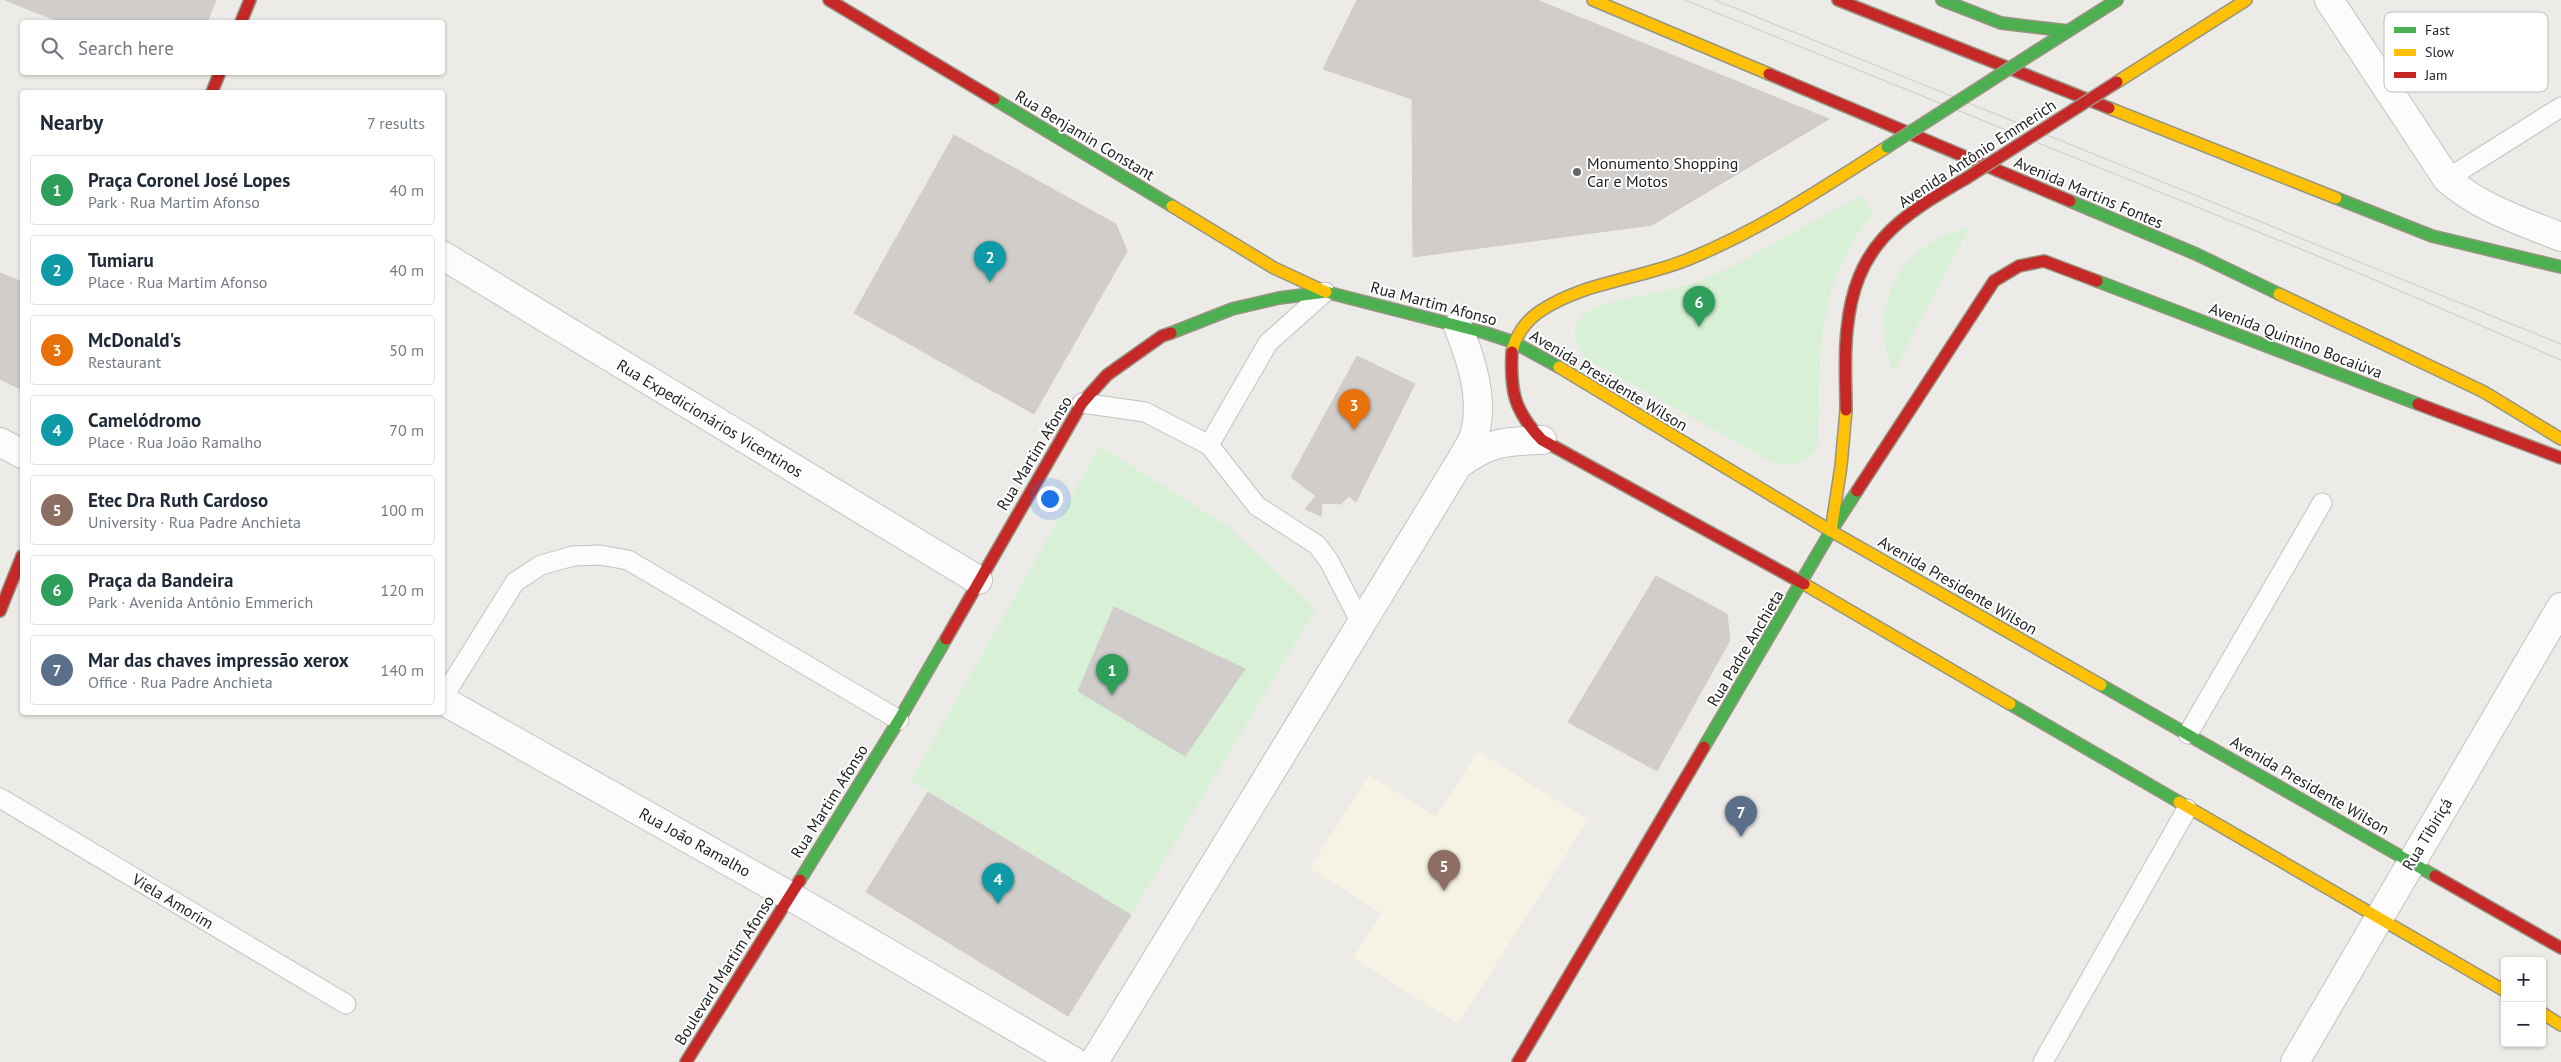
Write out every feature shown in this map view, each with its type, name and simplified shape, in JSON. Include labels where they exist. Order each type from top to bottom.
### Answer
[{"type":"main road","points":[[242,20],[250,0]]},
{"type":"main road","name":"Rua Benjamin Constant","points":[[829,0],[1274,268],[1326,292]]},
{"type":"main road","name":"Avenida Martins Fontes","points":[[1593,0],[2196,254],[2484,392],[2561,439]]},
{"type":"main road","points":[[1838,0],[2415,230],[2466,246],[2561,267]]},
{"type":"main road","points":[[1942,0],[2001,23],[2068,31]]},
{"type":"main road","points":[[1513,342],[1536,312],[1571,293],[1657,271],[1716,248],[1773,218],[2117,0]]},
{"type":"main road","name":"Avenida Antônio Emmerich","points":[[1831,532],[1842,467],[1849,304],[1861,270],[1877,244],[1898,223],[2246,0]]},
{"type":"main road","points":[[213,90],[219,75]]},
{"type":"main road","name":"Avenida Quintino Bocaiúva","points":[[2019,266],[2044,261],[2561,458]]},
{"type":"main road","name":"Rua Padre Anchieta","points":[[1518,1062],[1831,532],[1994,282],[2019,266]]},
{"type":"main road","name":"Rua Martim Afonso","points":[[790,896],[899,720],[978,580],[1082,403],[1107,375],[1162,336],[1232,309],[1278,298],[1326,292],[1513,342]]},
{"type":"main road","name":"Avenida Presidente Wilson","points":[[2501,989],[1802,583],[1542,440],[1523,421],[1514,396],[1509,365],[1513,342],[1831,532],[2561,948]]},
{"type":"main road","points":[[0,611],[20,561]]},
{"type":"main road","name":"Boulevard Martim Afonso","points":[[686,1062],[790,896]]},
{"type":"main road","points":[[2546,1015],[2561,1024]]},
{"type":"street","points":[[2329,0],[2384,83]]},
{"type":"street","points":[[2390,92],[2447,179],[2465,195],[2482,205],[2561,237]]},
{"type":"street","name":"Rua Expedicionários Vicentinos","points":[[445,258],[978,580]]},
{"type":"street","points":[[1094,1062],[1458,465],[1475,433],[1478,397],[1472,363],[1458,326]]},
{"type":"street","points":[[1458,465],[1479,450],[1496,444],[1542,440]]},
{"type":"street","points":[[0,442],[20,453]]},
{"type":"street","name":"Rua Tibiriçá","points":[[2294,1062],[2410,861],[2561,607]]},
{"type":"street","name":"Rua João Ramalho","points":[[445,701],[790,896],[1075,1062]]},
{"type":"lane","points":[[2447,179],[2561,107]]},
{"type":"lane","points":[[1209,445],[1268,342],[1326,292]]},
{"type":"lane","points":[[1082,403],[1146,412],[1209,445],[1257,506],[1317,545],[1329,561],[1361,623]]},
{"type":"lane","points":[[2188,734],[2322,503]]},
{"type":"lane","points":[[445,694],[515,582],[541,565],[573,556],[600,555],[628,560],[899,720]]},
{"type":"lane","name":"Viela Amorim","points":[[0,798],[346,1004]]},
{"type":"lane","points":[[2043,1062],[2187,808]]},
{"type":"shaded area","points":[[1478,751],[1588,820],[1458,1024],[1353,958],[1381,913],[1310,868],[1369,775],[1436,817]]},
{"type":"green space","points":[[1861,195],[1873,215],[1854,241],[1840,268],[1830,295],[1821,351],[1818,443],[1811,455],[1801,462],[1788,464],[1774,463],[1587,359],[1580,351],[1575,335],[1578,321],[1600,305],[1688,285],[1730,268]]},
{"type":"green space","points":[[1970,227],[1893,372],[1886,347],[1884,323],[1887,301],[1895,280],[1908,262],[1925,247],[1945,235]]},
{"type":"green space","points":[[1100,446],[1226,525],[1316,609],[1131,915],[911,780]]},
{"type":"building","points":[[5,0],[216,0],[208,20],[55,20]]},
{"type":"building","name":"Monumento Shopping Car e Motos","points":[[1357,0],[1537,0],[1829,119],[1652,225],[1413,257],[1412,99],[1323,69]]},
{"type":"building","points":[[954,135],[1116,224],[1127,251],[1034,414],[854,313]]},
{"type":"building","points":[[0,273],[20,281],[20,389],[0,379]]},
{"type":"building","points":[[1357,356],[1415,384],[1356,502],[1349,496],[1341,504],[1322,503],[1321,516],[1305,509],[1316,496],[1291,477]]},
{"type":"building","points":[[1656,576],[1727,614],[1730,640],[1657,771],[1568,722]]},
{"type":"building","points":[[1114,607],[1245,669],[1185,756],[1078,691]]},
{"type":"building","points":[[928,792],[1131,915],[1068,1016],[866,892]]},
{"type":"tram line","points":[[1685,0],[2335,263],[2561,360]]},
{"type":"tram line","points":[[1715,0],[2561,344]]},
{"type":"traffic: fast","points":[[1942,0],[2001,23],[2068,31]]},
{"type":"traffic: fast","points":[[2035,52],[2117,0]]},
{"type":"traffic: fast","points":[[1887,147],[2035,52]]},
{"type":"traffic: fast","points":[[994,99],[1172,206]]},
{"type":"traffic: fast","points":[[2336,198],[2432,236],[2561,267]]},
{"type":"traffic: fast","points":[[2070,201],[2196,254],[2279,294]]},
{"type":"traffic: fast","points":[[2097,281],[2418,404]]},
{"type":"traffic: fast","points":[[1171,333],[1232,309],[1279,298],[1326,292],[1486,333],[1513,342],[1559,367]]},
{"type":"traffic: fast","points":[[1704,747],[1831,531],[1857,491]]},
{"type":"traffic: fast","points":[[800,880],[899,720],[946,639]]},
{"type":"traffic: fast","points":[[2101,685],[2435,876]]},
{"type":"traffic: fast","points":[[2010,704],[2179,802]]},
{"type":"traffic: slow","points":[[1593,0],[1769,74]]},
{"type":"traffic: slow","points":[[2117,82],[2246,0]]},
{"type":"traffic: slow","points":[[2109,108],[2336,198]]},
{"type":"traffic: slow","points":[[1512,352],[1518,335],[1526,324],[1539,312],[1556,302],[1593,287],[1671,266],[1715,248],[1791,208],[1887,147]]},
{"type":"traffic: slow","points":[[1172,206],[1274,268],[1326,292]]},
{"type":"traffic: slow","points":[[2279,294],[2484,392],[2561,439]]},
{"type":"traffic: slow","points":[[1559,367],[1831,531]]},
{"type":"traffic: slow","points":[[1846,410],[1841,466],[1831,531],[2101,685]]},
{"type":"traffic: slow","points":[[1804,584],[2010,704]]},
{"type":"traffic: slow","points":[[2179,802],[2501,989]]},
{"type":"traffic: slow","points":[[2546,1016],[2561,1025]]},
{"type":"traffic: jam","points":[[242,20],[250,0]]},
{"type":"traffic: jam","points":[[829,0],[994,99]]},
{"type":"traffic: jam","points":[[1838,0],[2109,108]]},
{"type":"traffic: jam","points":[[1769,74],[2070,201]]},
{"type":"traffic: jam","points":[[213,90],[219,75]]},
{"type":"traffic: jam","points":[[1965,179],[2117,82]]},
{"type":"traffic: jam","points":[[1846,410],[1845,360],[1847,330],[1859,276],[1870,256],[1900,222],[1919,207],[1965,179]]},
{"type":"traffic: jam","points":[[1857,491],[1994,281],[2019,266],[2044,261],[2097,281]]},
{"type":"traffic: jam","points":[[946,639],[1082,403],[1107,375],[1162,336],[1171,333]]},
{"type":"traffic: jam","points":[[1512,352],[1512,378],[1516,400],[1525,420],[1542,440],[1804,584]]},
{"type":"traffic: jam","points":[[2418,404],[2561,458]]},
{"type":"traffic: jam","points":[[0,611],[20,561]]},
{"type":"traffic: jam","points":[[1518,1062],[1704,747]]},
{"type":"traffic: jam","points":[[2435,876],[2561,948]]},
{"type":"traffic: jam","points":[[686,1062],[800,880]]},
{"type":"place","name":"Monumento Shopping Car e Motos","points":[[1577,172]]},
{"type":"place","name":"Tumiaru","points":[[990,282]]},
{"type":"place","name":"Praça da Bandeira","points":[[1699,327]]},
{"type":"place","name":"McDonald's","points":[[1354,430]]},
{"type":"place","name":"Praça Coronel José Lopes","points":[[1112,695]]},
{"type":"place","name":"Mar das chaves impressão xerox","points":[[1741,837]]},
{"type":"place","name":"Etec Dra Ruth Cardoso","points":[[1444,891]]},
{"type":"place","name":"Camelódromo","points":[[998,904]]}]
